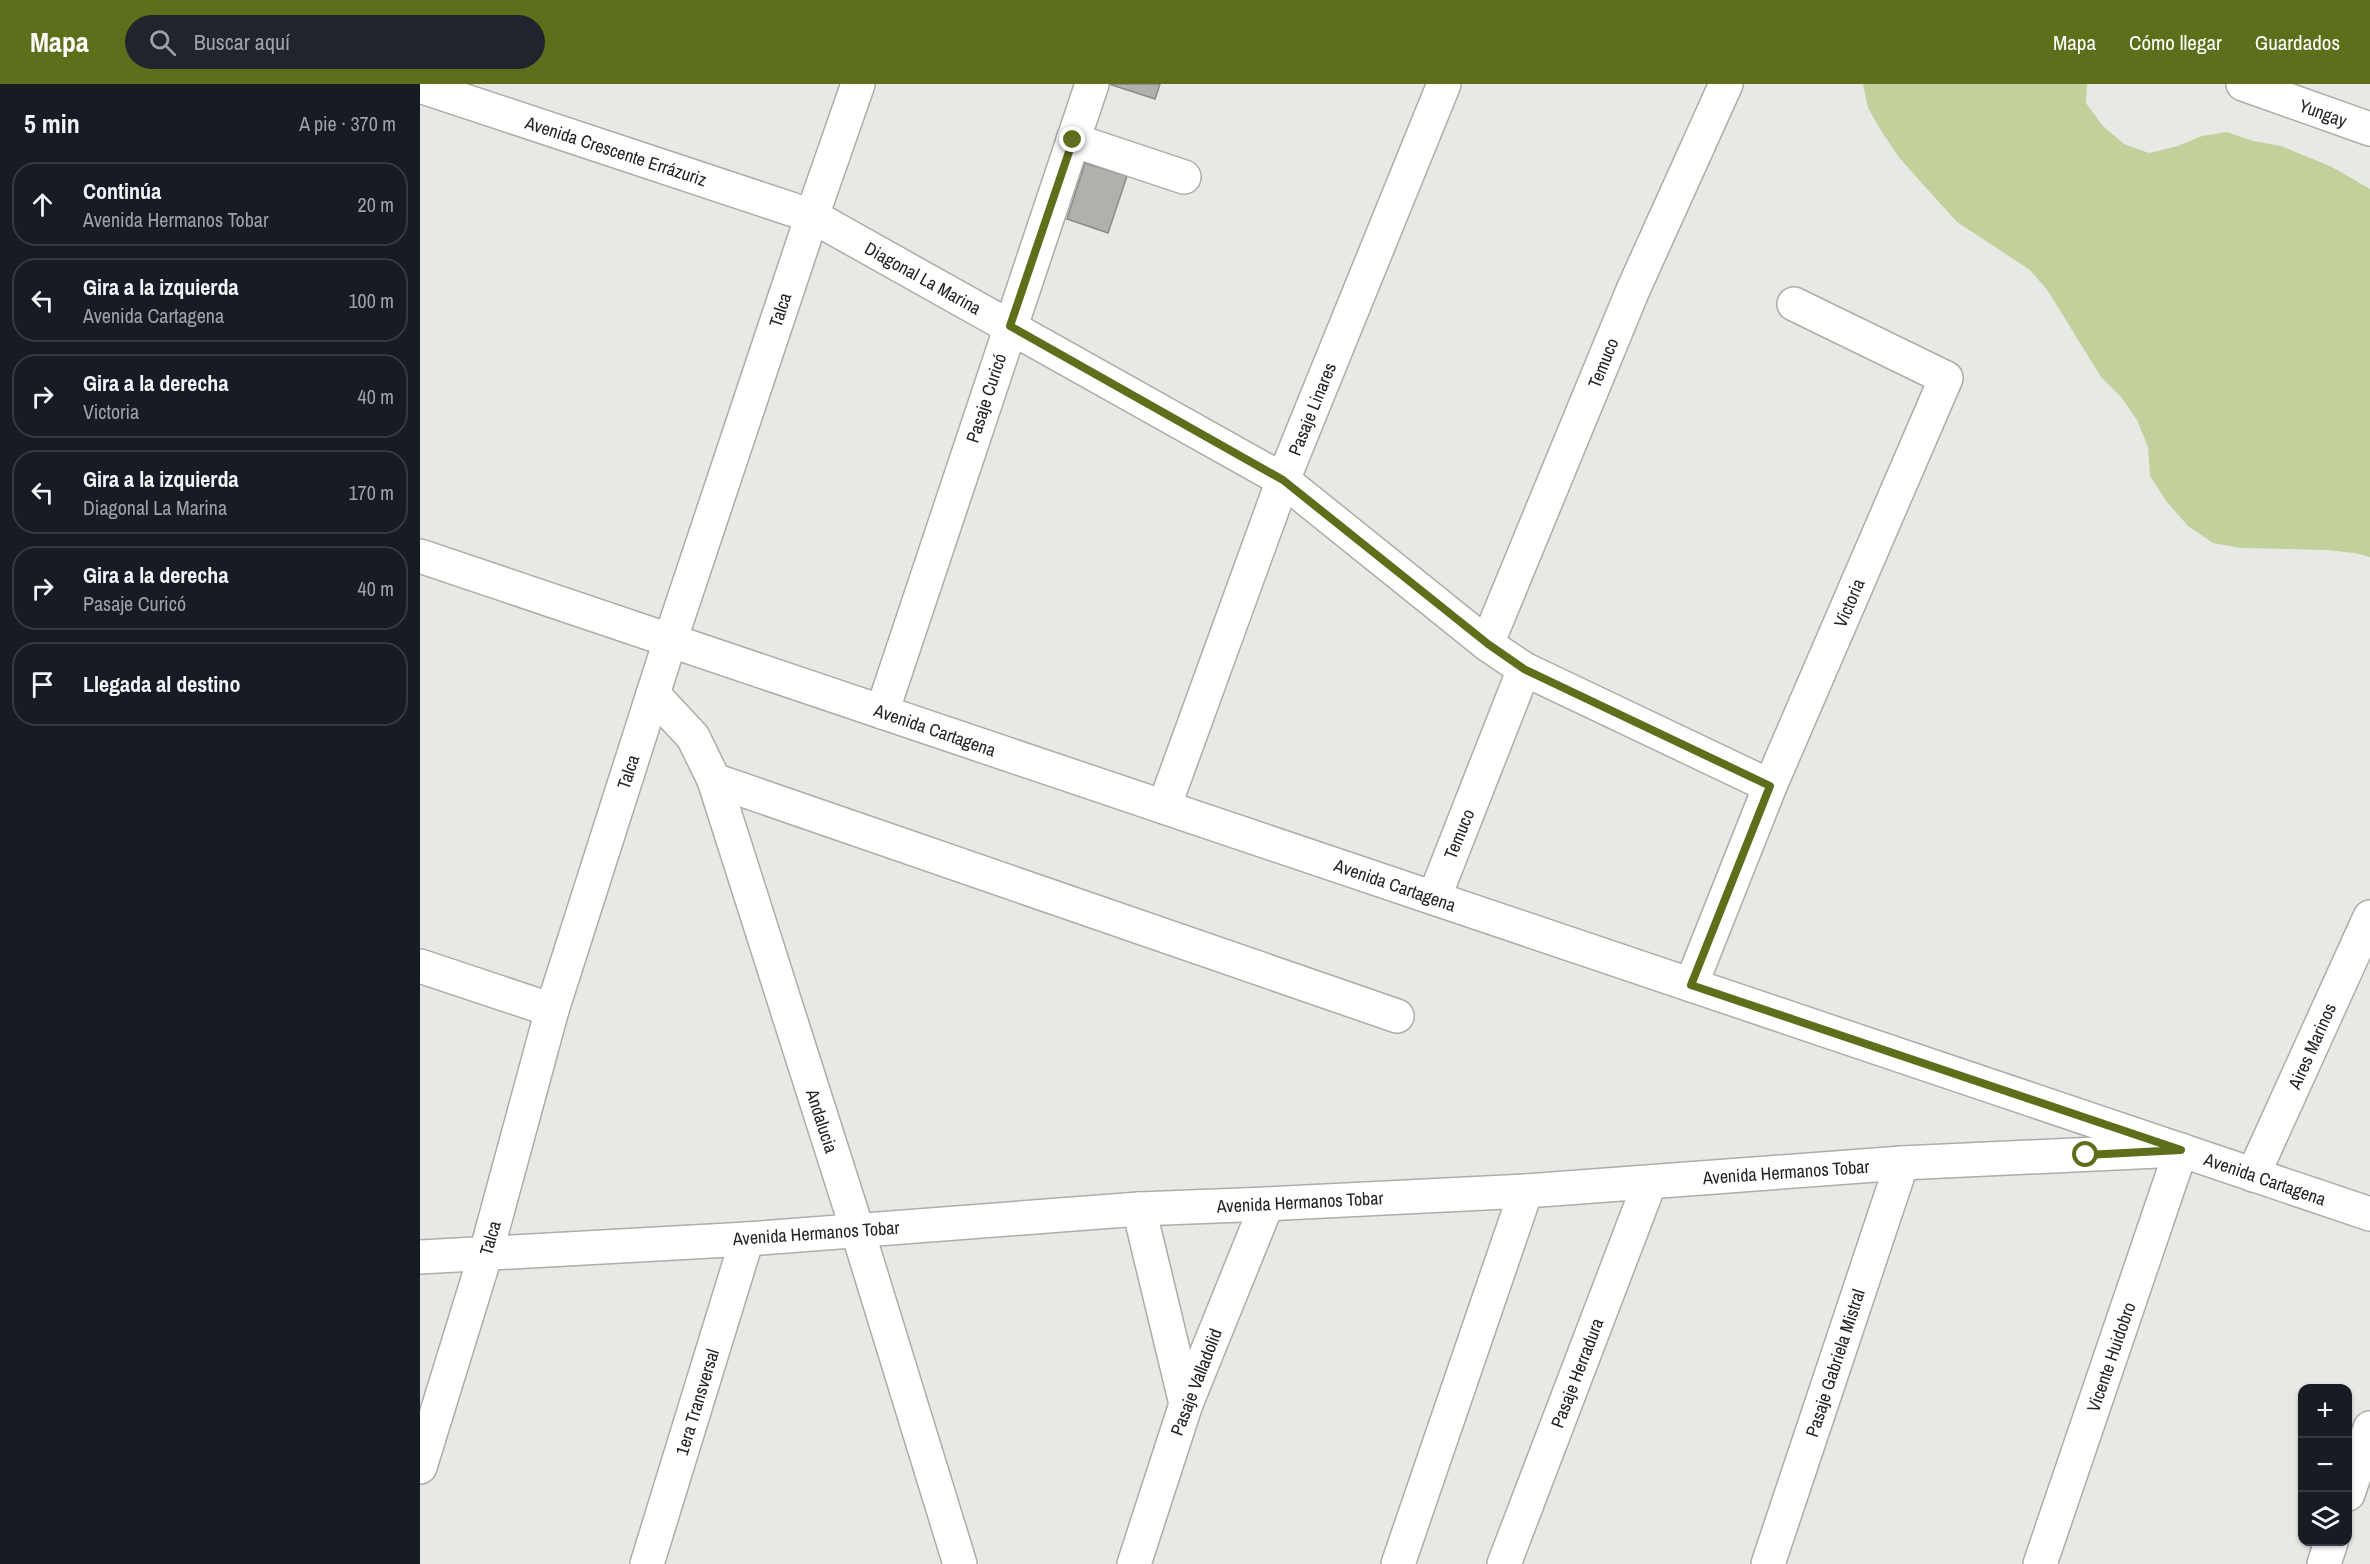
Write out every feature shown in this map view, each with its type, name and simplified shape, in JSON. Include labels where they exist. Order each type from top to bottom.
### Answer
[{"type":"street","name":"Talca","points":[[420,1467],[486,1253],[552,1010],[670,641],[858,84]]},
{"type":"street","name":"Pasaje Curicó","points":[[882,712],[1092,84]]},
{"type":"street","name":"Pasaje Linares","points":[[1164,807],[1283,480],[1444,84]]},
{"type":"street","name":"Temuco","points":[[1488,644],[1633,290],[1726,84]]},
{"type":"street","name":"Yungay","points":[[2243,84],[2370,129]]},
{"type":"street","name":"Avenida Crescente Errázuriz","points":[[420,86],[812,216]]},
{"type":"street","points":[[1073,140],[1185,177]]},
{"type":"street","name":"Diagonal La Marina","points":[[812,216],[1283,480],[1488,644],[1524,669],[1770,786]]},
{"type":"street","name":"Victoria","points":[[1691,985],[1770,786],[1946,378],[1794,304]]},
{"type":"street","name":"Avenida Cartagena","points":[[420,556],[2370,1214]]},
{"type":"street","name":"Temuco","points":[[1434,898],[1524,669]]},
{"type":"street","name":"Andalucia","points":[[653,694],[693,737],[714,780],[960,1564]]},
{"type":"street","points":[[714,780],[1397,1016]]},
{"type":"street","name":"Aires Marinos","points":[[2253,1175],[2370,917]]},
{"type":"street","points":[[420,966],[552,1010]]},
{"type":"street","name":"Avenida Hermanos Tobar","points":[[420,1257],[747,1239],[1139,1209],[1526,1191],[1902,1163],[2181,1150]]},
{"type":"street","name":"Vicente Huidobro","points":[[2040,1564],[2181,1150]]},
{"type":"street","name":"Pasaje Gabriela Mistral","points":[[1768,1564],[1902,1163]]},
{"type":"street","name":"Pasaje Herradura","points":[[1504,1564],[1650,1182]]},
{"type":"street","points":[[1398,1564],[1526,1191]]},
{"type":"street","name":"Pasaje Valladolid","points":[[1134,1564],[1185,1404],[1267,1204]]},
{"type":"street","points":[[1139,1209],[1185,1404]]},
{"type":"street","name":"1era Transversal","points":[[647,1564],[747,1239]]},
{"type":"street","points":[[2349,1492],[2370,1428]]},
{"type":"street","points":[[2324,1564],[2330,1546]]},
{"type":"green space","points":[[1863,84],[2087,84],[2086,103],[2102,125],[2124,144],[2149,153],[2178,146],[2202,136],[2227,132],[2253,141],[2281,146],[2332,167],[2370,189],[2370,557],[2326,550],[2241,548],[2213,543],[2188,526],[2167,502],[2150,476],[2148,447],[2137,420],[2121,397],[2101,377],[2048,291],[2030,270],[1957,222],[1918,179],[1898,156],[1868,108]]},
{"type":"building","points":[[1109,84],[1160,84],[1155,99]]},
{"type":"building","points":[[1085,163],[1127,176],[1108,233],[1067,219]]},
{"type":"route","points":[[1073,140],[1010,326],[1283,480],[1488,644],[1524,669],[1770,786],[1691,985],[2181,1150],[2086,1155]]}]
